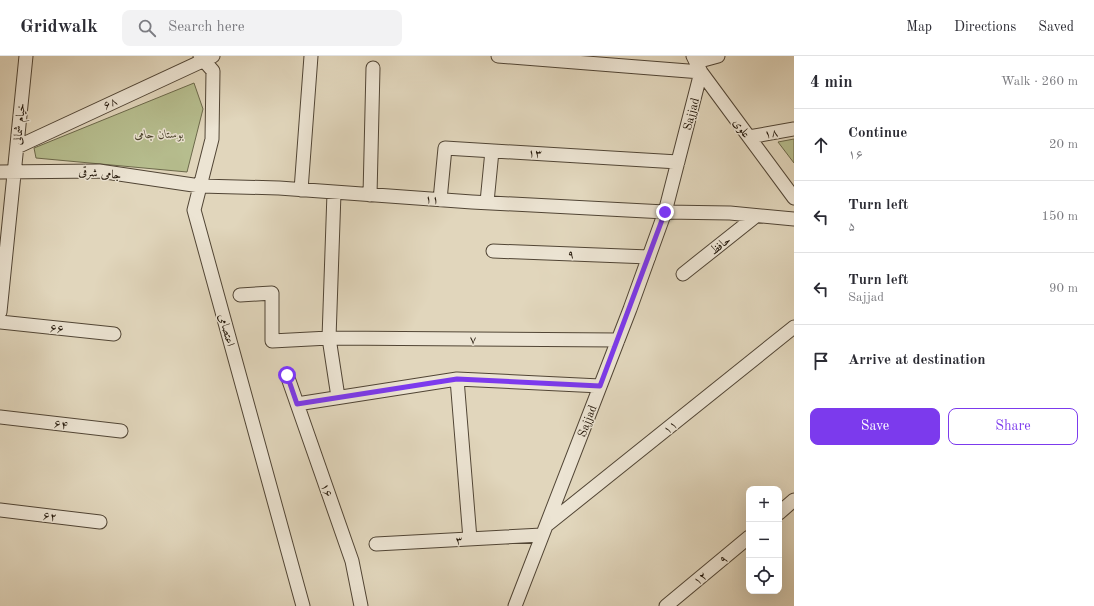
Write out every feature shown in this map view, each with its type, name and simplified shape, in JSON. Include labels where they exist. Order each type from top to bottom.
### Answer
[{"type":"street","name":"خیام شمالی","points":[[0,312],[2,272],[26,56]]},
{"type":"street","points":[[301,190],[311,56]]},
{"type":"street","points":[[498,56],[697,64],[718,56]]},
{"type":"street","name":"۶۸","points":[[17,147],[206,57]]},
{"type":"street","name":"اعتصامی","points":[[206,57],[213,71],[212,139],[194,210],[303,606]]},
{"type":"street","name":"علوی","points":[[697,64],[794,198]]},
{"type":"street","name":"Sajjad","points":[[515,606],[618,340],[665,212],[678,162],[697,64]]},
{"type":"street","points":[[370,195],[373,68]]},
{"type":"street","name":"۱۸","points":[[749,137],[794,129]]},
{"type":"street","name":"۱۳","points":[[440,200],[445,148],[678,162]]},
{"type":"street","points":[[487,202],[492,151]]},
{"type":"street","name":"جامی شرقی","points":[[0,172],[99,171],[200,186]]},
{"type":"street","name":"۱۱","points":[[200,186],[301,190],[440,200],[665,212]]},
{"type":"street","points":[[334,193],[328,338],[338,397]]},
{"type":"street","points":[[665,212],[794,219]]},
{"type":"street","name":"حافظ","points":[[684,274],[756,216]]},
{"type":"street","name":"۹","points":[[493,251],[649,257]]},
{"type":"street","name":"۷","points":[[240,295],[272,293],[272,340],[328,338],[618,340]]},
{"type":"street","name":"۶۶","points":[[0,322],[114,334]]},
{"type":"street","name":"۱۱","points":[[544,531],[794,328]]},
{"type":"street","name":"۱۶","points":[[287,375],[352,561],[361,606]]},
{"type":"street","points":[[457,379],[470,539]]},
{"type":"street","points":[[297,404],[457,379],[600,386]]},
{"type":"street","name":"۶۴","points":[[0,417],[121,431]]},
{"type":"street","points":[[782,510],[794,500]]},
{"type":"street","name":"۶۲","points":[[0,510],[100,522]]},
{"type":"street","name":"۳","points":[[376,544],[470,539],[544,531]]},
{"type":"street","name":"۹","points":[[716,565],[746,540]]},
{"type":"street","name":"۱۲","points":[[666,606],[716,565]]},
{"type":"green space","name":"بوستان جامی","points":[[194,83],[203,109],[187,172],[36,158],[34,148]]},
{"type":"green space","points":[[794,139],[794,163],[778,142]]},
{"type":"route","points":[[287,375],[297,404],[457,379],[600,386],[665,212]]}]
